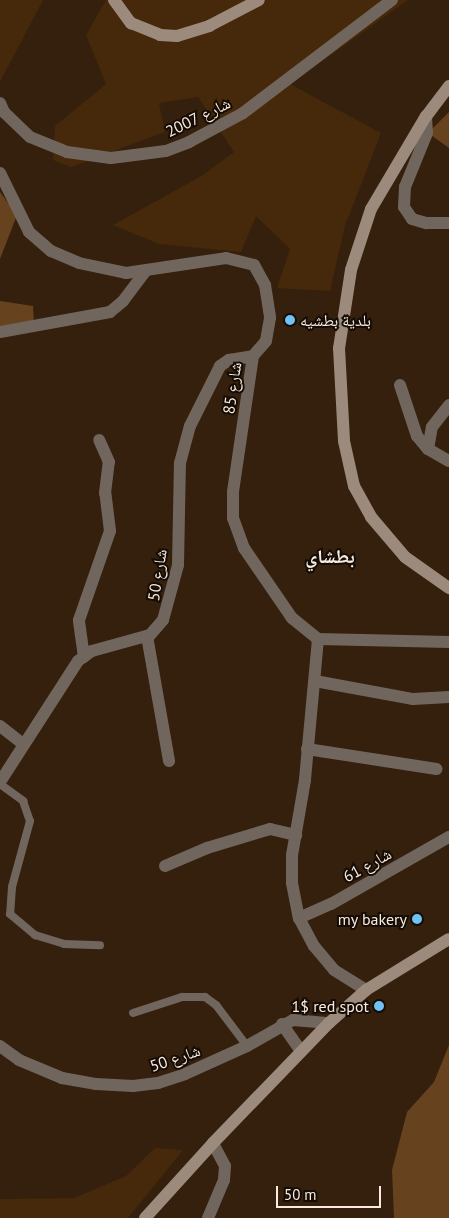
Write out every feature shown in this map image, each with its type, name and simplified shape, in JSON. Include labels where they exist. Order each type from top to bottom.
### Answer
[{"type":"main road","points":[[114,0],[131,23],[160,36],[177,36],[209,26],[259,0]]},
{"type":"main road","points":[[449,86],[426,116],[371,209],[357,249],[340,333],[340,381],[346,454],[362,502],[381,531],[405,558],[449,588]]},
{"type":"main road","points":[[145,1218],[300,1050],[329,1023],[366,990],[449,939]]},
{"type":"street","name":"شارع 2007","points":[[0,103],[4,112],[30,137],[67,152],[111,158],[166,151],[189,142],[243,113],[392,0]]},
{"type":"street","points":[[426,116],[427,133],[405,187],[404,207],[412,219],[426,223],[449,223]]},
{"type":"street","name":"شارع 85","points":[[0,172],[19,216],[41,244],[97,269],[144,272],[226,258],[254,265],[265,285],[270,318],[266,341],[253,356],[236,469],[232,518],[244,548],[292,618],[318,639]]},
{"type":"street","points":[[0,332],[110,312],[123,301],[144,272]]},
{"type":"street","name":"شارع 50","points":[[147,636],[163,620],[172,594],[178,565],[180,463],[190,426],[220,366],[229,360],[253,356]]},
{"type":"street","points":[[400,385],[417,436],[428,448],[449,461]]},
{"type":"street","points":[[428,448],[432,426],[449,405]]},
{"type":"street","points":[[84,657],[80,620],[110,531],[105,493],[109,462],[99,440]]},
{"type":"street","points":[[0,783],[22,744],[69,673],[84,657],[92,651],[147,636],[169,761]]},
{"type":"street","points":[[366,990],[325,960],[299,918],[291,869],[315,681],[318,639],[449,642]]},
{"type":"street","points":[[315,681],[413,698],[449,698]]},
{"type":"street","points":[[0,726],[22,744]]},
{"type":"street","points":[[307,749],[436,769]]},
{"type":"street","points":[[164,866],[207,848],[270,829],[296,835]]},
{"type":"street","name":"شارع 61","points":[[299,918],[339,900],[449,837]]},
{"type":"street","name":"شارع 50","points":[[0,1046],[19,1060],[62,1078],[96,1084],[133,1086],[158,1083],[185,1074],[247,1046],[282,1024],[302,1019],[329,1023]]},
{"type":"street","points":[[282,1024],[300,1050]]},
{"type":"street","points":[[208,1218],[224,1180],[221,1155],[213,1143]]},
{"type":"lane","points":[[0,783],[23,801],[30,821],[12,887],[10,914],[36,935],[64,944],[100,945]]},
{"type":"lane","points":[[133,1013],[182,996],[205,996],[216,1005],[247,1046]]},
{"type":"shaded area","points":[[0,0],[43,0],[0,82]]},
{"type":"shaded area","points":[[106,0],[408,0],[290,84],[381,133],[345,226],[330,291],[277,288],[290,249],[256,216],[241,252],[159,244],[113,225],[203,175],[234,152],[198,97],[159,103],[165,132],[71,167],[53,160],[55,126],[106,84],[86,35]]},
{"type":"shaded area","points":[[449,112],[449,148],[428,133]]},
{"type":"shaded area","points":[[0,192],[17,215],[0,259]]},
{"type":"shaded area","points":[[0,301],[33,306],[34,325],[0,329]]},
{"type":"shaded area","points":[[449,1045],[449,1218],[394,1218],[392,1170],[407,1112],[434,1082]]},
{"type":"shaded area","points":[[155,1148],[183,1150],[128,1218],[0,1218],[0,1199],[74,1198],[126,1176]]},
{"type":"place","name":"بلدية بطشيه","points":[[290,320]]},
{"type":"place","name":"my bakery","points":[[417,919]]},
{"type":"place","name":"1$ red spot","points":[[379,1006]]},
{"type":"district","name":"بطشاي","points":[[330,557]]}]
